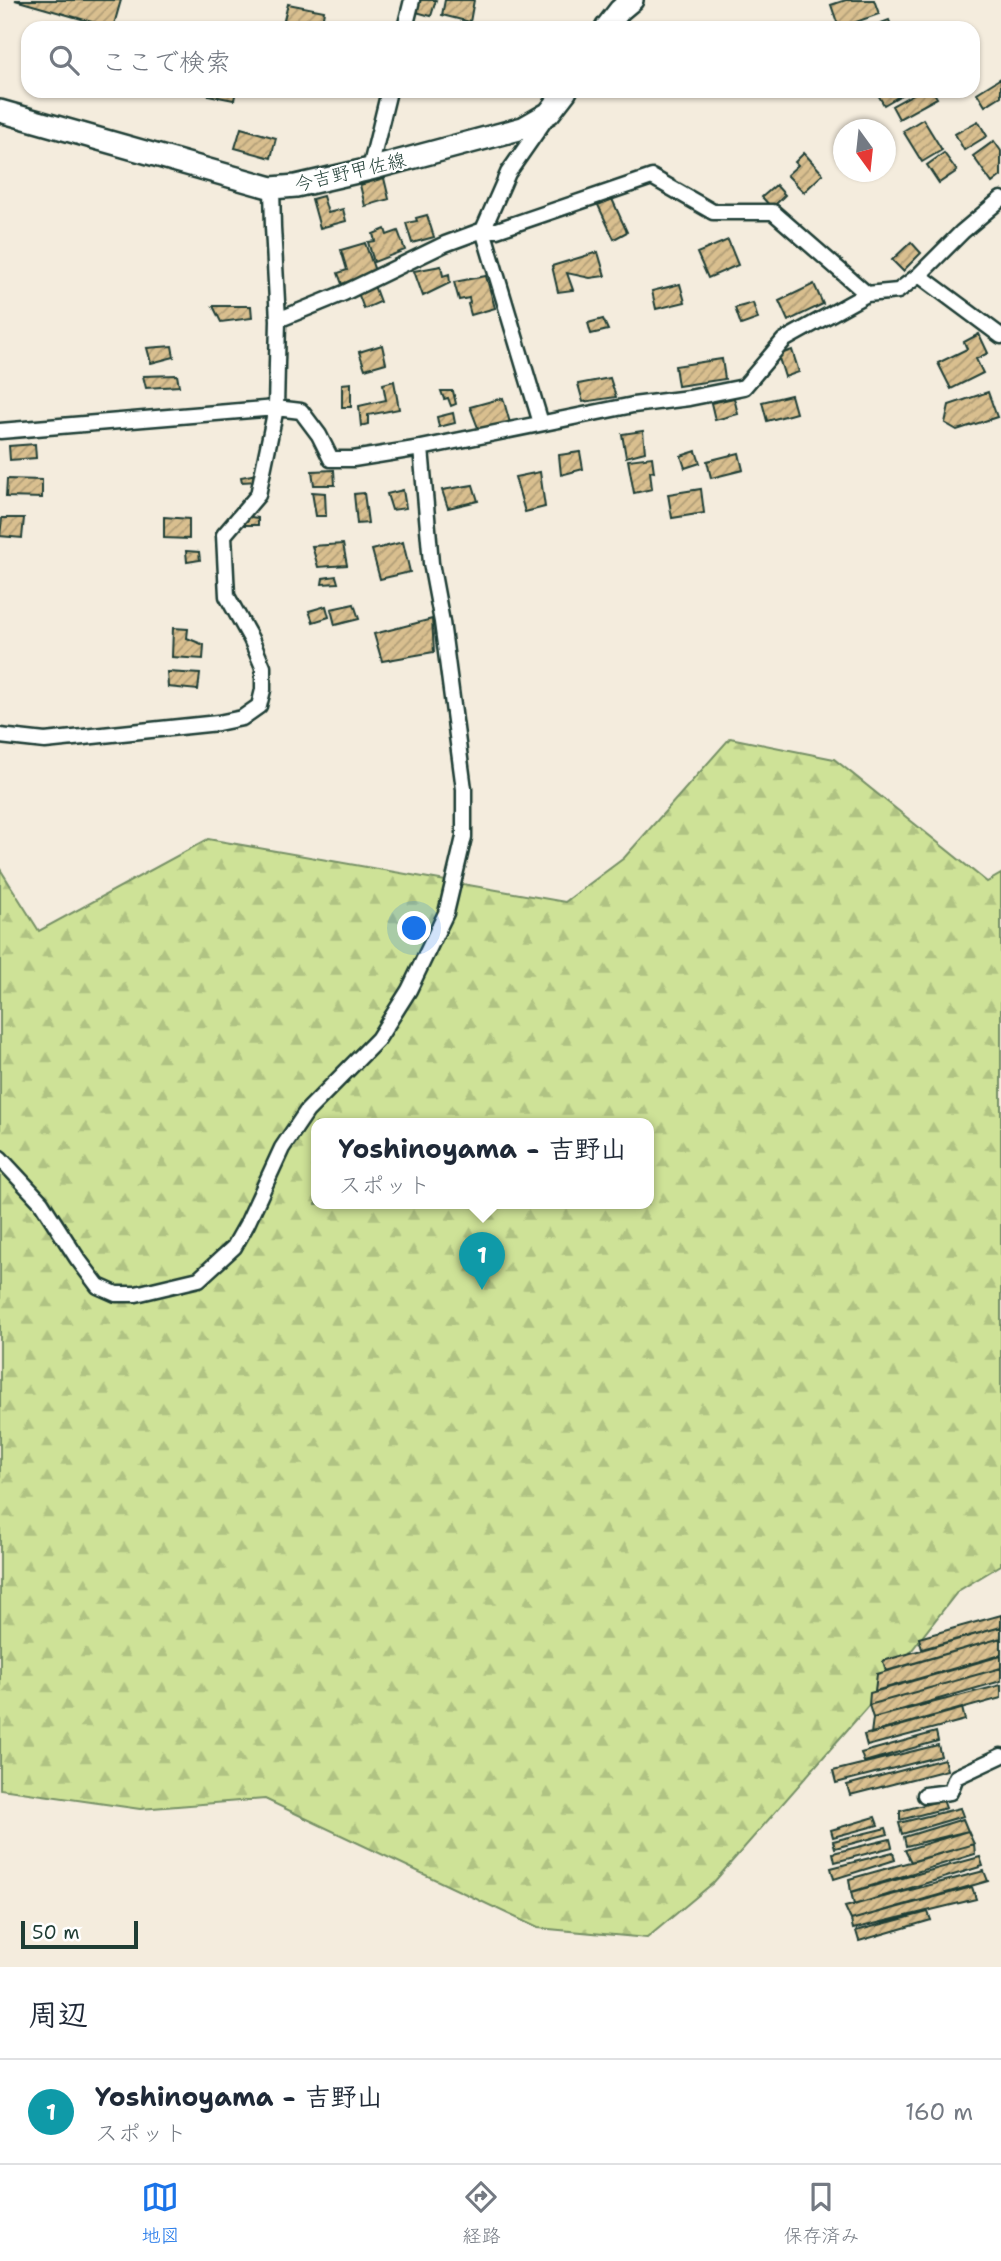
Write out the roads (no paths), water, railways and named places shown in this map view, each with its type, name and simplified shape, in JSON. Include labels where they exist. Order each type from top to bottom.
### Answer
[{"type":"main road","points":[[611,21],[632,0]]},
{"type":"main road","name":"今吉野甲佐線","points":[[0,111],[272,188],[296,186],[370,169],[523,128],[550,113],[561,98]]},
{"type":"street","points":[[407,21],[412,0]]},
{"type":"street","points":[[370,169],[387,98]]},
{"type":"street","points":[[541,423],[483,230],[508,173],[550,113]]},
{"type":"street","points":[[278,320],[344,293],[444,244],[483,230],[497,230],[652,177],[713,212],[773,212],[867,294]]},
{"type":"street","points":[[0,736],[45,741],[218,723],[242,718],[259,706],[263,690],[263,667],[227,596],[224,535],[258,495],[276,408],[278,320],[272,188]]},
{"type":"street","points":[[0,431],[276,408],[301,411],[331,459],[354,459],[633,405],[744,387],[784,340],[867,294],[898,291],[1001,199]]},
{"type":"street","points":[[919,275],[1001,336]]},
{"type":"street","points":[[0,1158],[41,1202],[97,1286],[116,1294],[136,1294],[199,1279],[234,1247],[282,1148],[307,1111],[378,1039],[409,990],[446,913],[464,837],[464,789],[442,622],[431,563],[421,448]]},
{"type":"street","points":[[925,1795],[950,1791],[956,1777],[1001,1756]]},
{"type":"place","name":"Yoshinoyama - 吉野山","points":[[482,1290]]}]
